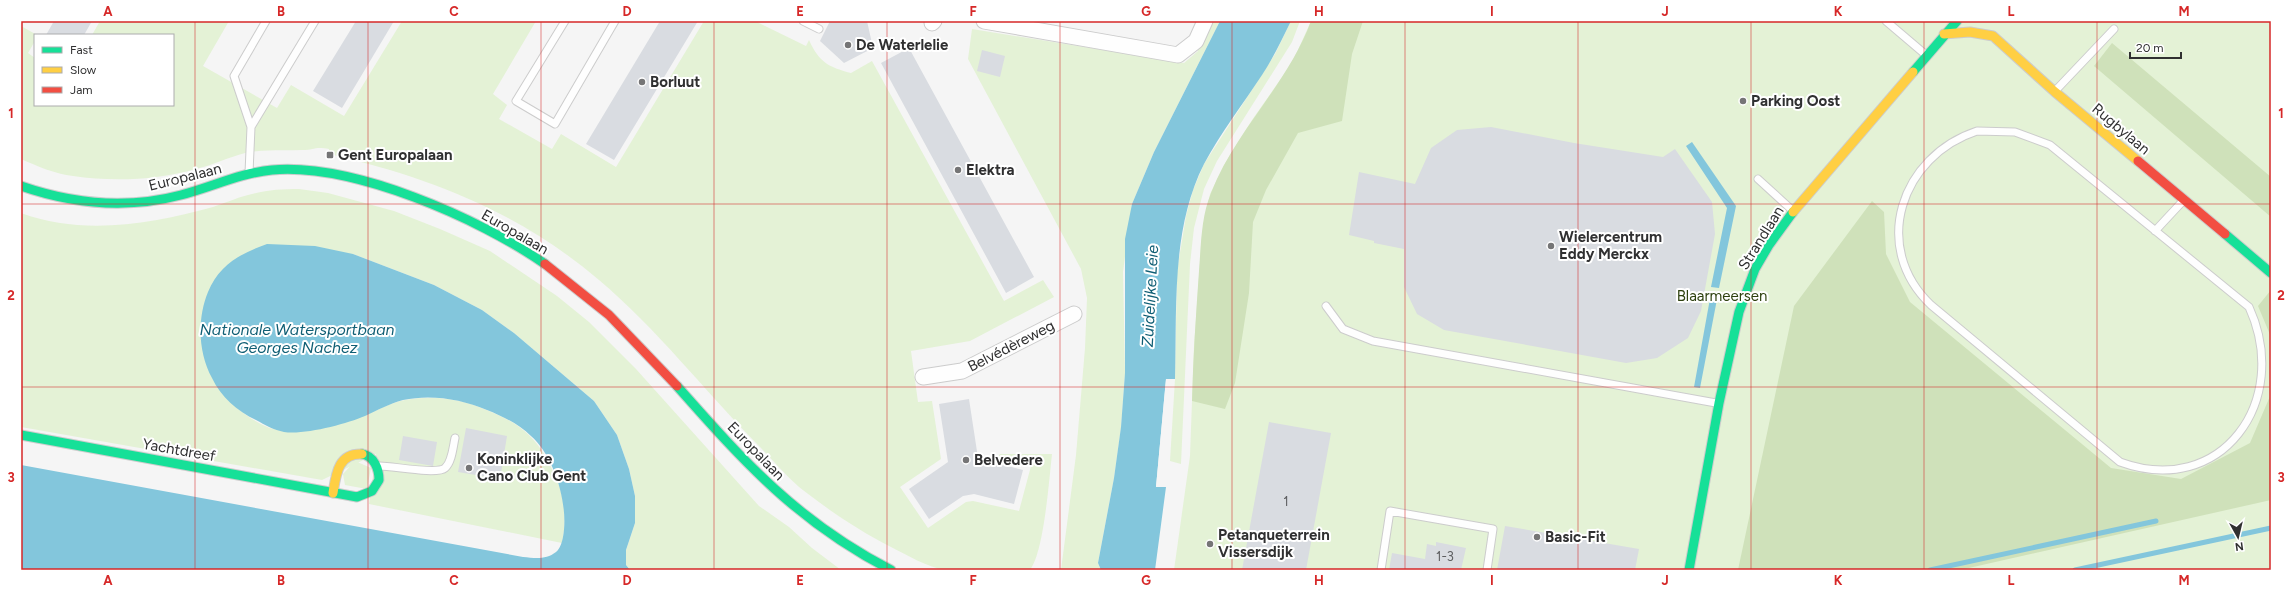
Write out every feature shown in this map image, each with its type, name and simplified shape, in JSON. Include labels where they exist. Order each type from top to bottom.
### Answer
[{"type":"street","points":[[984,21],[1178,55],[1196,41],[1205,21]]},
{"type":"street","name":"Strandlaan","points":[[1689,570],[1720,403],[1739,312],[1746,290],[1769,245],[1794,211],[1956,21]]},
{"type":"street","name":"Rugbylaan","points":[[1944,34],[1970,32],[1993,36],[2055,92],[2271,273]]},
{"type":"street","name":"Europalaan","points":[[21,186],[60,197],[97,202],[144,201],[178,196],[248,175],[284,170],[322,174],[358,181],[430,205],[501,237],[562,278],[609,315],[647,353],[742,459],[782,497],[839,540],[891,570]]},
{"type":"street","name":"Belvédèreweg","points":[[923,377],[962,371],[1074,314]]},
{"type":"street","name":"Yachtdreef","points":[[21,435],[357,497],[371,493],[379,480],[378,466]]},
{"type":"street","points":[[333,492],[337,467],[342,460],[349,455],[365,454],[378,466]]},
{"type":"lane","points":[[248,175],[252,127],[234,76],[266,21]]},
{"type":"lane","points":[[252,127],[315,21]]},
{"type":"lane","points":[[565,21],[516,101],[555,124],[615,21]]},
{"type":"lane","points":[[803,21],[819,29]]},
{"type":"lane","points":[[1886,21],[1926,55]]},
{"type":"lane","points":[[2055,92],[2114,28]]},
{"type":"lane","points":[[1990,130],[2015,132],[2050,145],[2155,231],[2249,307],[2263,340],[2265,358],[2263,388],[2259,404],[2242,433],[2223,450],[2209,459],[2177,470],[2163,471],[2138,469],[2120,462],[1931,305],[1914,287],[1906,272],[1901,256],[1898,224],[1904,197],[1911,185],[1940,149],[1965,135],[1977,131],[1990,130]]},
{"type":"lane","points":[[1758,179],[1794,211]]},
{"type":"lane","points":[[2155,231],[2184,200]]},
{"type":"lane","points":[[1326,306],[1343,329],[1373,341],[1720,403]]},
{"type":"lane","points":[[378,466],[400,466],[432,472],[440,471],[449,462],[455,438]]},
{"type":"lane","points":[[1381,570],[1390,511],[1493,529],[1487,570]]},
{"type":"green space","points":[[100,21],[229,21],[203,66],[277,108],[291,85],[344,116],[402,21],[536,21],[493,94],[507,105],[499,119],[552,149],[561,134],[616,167],[704,21],[755,21],[806,46],[809,40],[821,59],[830,66],[851,73],[872,61],[1004,301],[1043,280],[1054,297],[970,341],[911,351],[918,402],[932,401],[941,459],[900,487],[928,528],[966,502],[973,501],[1019,511],[1031,466],[997,457],[1000,454],[1052,454],[1039,548],[1035,561],[1030,570],[965,572],[945,570],[931,566],[891,547],[844,519],[799,487],[788,477],[661,339],[599,280],[569,256],[537,235],[505,216],[472,200],[402,174],[329,154],[329,149],[321,148],[245,153],[181,173],[135,179],[104,179],[66,175],[21,159],[21,26],[35,34],[34,34],[34,43],[28,53],[34,57],[34,106],[174,106],[174,34],[93,34]]},
{"type":"green space","points":[[1212,21],[1220,21],[1154,152],[1132,204],[1123,272],[1125,373],[1121,428],[1114,478],[1098,563],[1101,570],[1061,570],[1076,455],[1085,348],[1087,298],[1081,269],[968,59],[972,29],[1184,63],[1198,51],[1196,45]]},
{"type":"green space","points":[[1291,21],[1300,21],[1292,42],[1217,161],[1204,189],[1194,228],[1190,264],[1181,464],[1170,461],[1175,379],[1177,271],[1186,216],[1193,190],[1204,164],[1275,54]]},
{"type":"green space","name":"Blaarmeersen","points":[[1311,21],[2271,21],[2271,570],[1174,570],[1190,456],[1194,346],[1202,234],[1210,194],[1224,165],[1252,120],[1292,63]]},
{"type":"green space","points":[[1311,21],[1363,21],[1352,54],[1342,121],[1298,133],[1266,190],[1253,222],[1249,293],[1235,383],[1225,409],[1192,401],[1201,242],[1203,222],[1208,202],[1221,170],[1247,128],[1289,66]]},
{"type":"green space","points":[[2112,43],[2271,177],[2271,217],[2094,66]]},
{"type":"green space","points":[[299,189],[328,193],[394,211],[440,229],[490,251],[557,296],[589,322],[636,369],[759,506],[789,527],[812,548],[841,570],[630,570],[626,565],[626,550],[635,523],[635,496],[629,469],[617,435],[594,401],[514,333],[482,310],[434,285],[353,254],[237,408],[264,426],[285,431],[307,430],[342,423],[394,403],[417,398],[440,398],[463,402],[485,409],[518,426],[536,442],[541,449],[560,487],[565,519],[562,543],[369,504],[376,454],[322,480],[21,427],[21,213],[45,220],[68,224],[93,226],[117,225],[189,213],[261,192]]},
{"type":"green space","points":[[1872,201],[1884,212],[1886,254],[1910,302],[2111,468],[2181,479],[2250,443],[2271,394],[2271,500],[1960,570],[1738,570],[1794,306]]},
{"type":"green space","points":[[2271,290],[2271,337],[2258,306]]},
{"type":"green space","points":[[355,461],[371,468],[367,489],[345,485],[343,474]]},
{"type":"water","name":"Zuidelijke Leie","points":[[1220,21],[1291,21],[1278,48],[1266,68],[1225,129],[1204,164],[1193,189],[1186,215],[1181,242],[1176,297],[1175,379],[1166,379],[1156,487],[1166,487],[1155,570],[1101,570],[1098,563],[1114,478],[1121,427],[1125,373],[1125,239],[1132,204],[1154,152]]},
{"type":"water","points":[[1692,142],[1736,206],[1719,288],[1711,287],[1727,208],[1686,146]]},
{"type":"water","name":"Nationale Watersportbaan Georges Nachez","points":[[267,244],[315,246],[353,254],[434,285],[482,310],[514,333],[594,401],[617,435],[629,469],[635,496],[635,523],[626,550],[626,565],[630,570],[21,570],[21,465],[523,557],[544,557],[552,555],[559,549],[563,537],[564,511],[562,497],[553,469],[540,445],[531,436],[516,424],[499,415],[477,406],[456,400],[424,397],[403,400],[365,416],[337,425],[293,433],[284,432],[270,427],[249,416],[230,403],[212,378],[204,357],[201,324],[204,302],[218,274],[225,267],[240,256]]},
{"type":"water","points":[[1711,293],[1718,294],[1700,388],[1694,387]]},
{"type":"pier","points":[[1166,379],[1175,379],[1175,381],[1168,381],[1158,485],[1167,485],[1166,487],[1156,487]]},
{"type":"building","points":[[54,21],[92,21],[85,34],[47,34]]},
{"type":"building","points":[[356,21],[394,21],[342,108],[313,91]]},
{"type":"building","name":"Borluut","points":[[660,21],[698,21],[614,160],[586,144]]},
{"type":"building","name":"De Waterlelie","points":[[830,21],[867,21],[873,48],[844,63],[820,41]]},
{"type":"building","name":"Elektra","points":[[909,48],[1034,277],[1006,293],[881,63]]},
{"type":"building","points":[[982,50],[1005,56],[1000,77],[977,71]]},
{"type":"building","name":"Wielercentrum Eddy Merckx","points":[[1491,127],[1574,143],[1663,157],[1675,149],[1712,202],[1715,234],[1701,311],[1688,338],[1657,358],[1626,363],[1444,330],[1417,314],[1404,287],[1404,249],[1374,243],[1374,241],[1349,235],[1359,172],[1415,184],[1431,148],[1457,130]]},
{"type":"building","name":"Belvedere","points":[[969,399],[978,458],[1023,470],[1014,504],[974,494],[963,496],[929,519],[909,489],[948,462],[939,404]]},
{"type":"building","points":[[1269,422],[1331,433],[1306,570],[1242,570]]},
{"type":"building","points":[[466,428],[507,436],[500,479],[458,472]]},
{"type":"building","points":[[403,436],[437,442],[433,466],[399,460]]},
{"type":"building","name":"Basic-Fit","points":[[1505,526],[1639,549],[1635,570],[1497,570]]},
{"type":"building","points":[[1436,542],[1466,548],[1461,570],[1389,570],[1392,553],[1425,559],[1427,544],[1436,546]]},
{"type":"waterway","points":[[1930,570],[2156,521]]},
{"type":"waterway","points":[[2075,570],[2271,528]]},
{"type":"traffic: fast","points":[[1913,72],[1957,21]]},
{"type":"traffic: fast","points":[[21,186],[60,197],[121,203],[141,202],[181,195],[249,174],[272,170],[304,170],[340,175],[414,197],[451,212],[518,246],[545,264]]},
{"type":"traffic: fast","points":[[1689,570],[1719,403],[1739,312],[1755,269],[1769,245],[1793,212]]},
{"type":"traffic: fast","points":[[2225,234],[2271,273]]},
{"type":"traffic: fast","points":[[677,386],[750,465],[800,511],[828,532],[891,570]]},
{"type":"traffic: fast","points":[[21,435],[357,497],[372,491],[379,480],[378,472],[373,460],[362,454]]},
{"type":"traffic: slow","points":[[1944,34],[1970,32],[1993,36],[2055,92],[2138,161]]},
{"type":"traffic: slow","points":[[1793,212],[1913,72]]},
{"type":"traffic: slow","points":[[333,493],[337,472],[343,461],[348,457],[362,454]]},
{"type":"traffic: jam","points":[[2138,161],[2225,234]]},
{"type":"traffic: jam","points":[[545,264],[609,315],[677,386]]},
{"type":"place","name":"De Waterlelie","points":[[848,45]]},
{"type":"place","name":"Borluut","points":[[642,82]]},
{"type":"place","name":"Parking Oost","points":[[1743,101]]},
{"type":"place","name":"Gent Europalaan","points":[[330,155]]},
{"type":"place","name":"Elektra","points":[[958,170]]},
{"type":"place","name":"Wielercentrum Eddy Merckx","points":[[1551,246]]},
{"type":"place","name":"Belvedere","points":[[966,460]]},
{"type":"place","name":"Koninklijke Cano Club Gent","points":[[469,468]]},
{"type":"place","name":"Basic-Fit","points":[[1537,537]]},
{"type":"place","name":"Petanqueterrein Vissersdijk","points":[[1210,544]]}]
